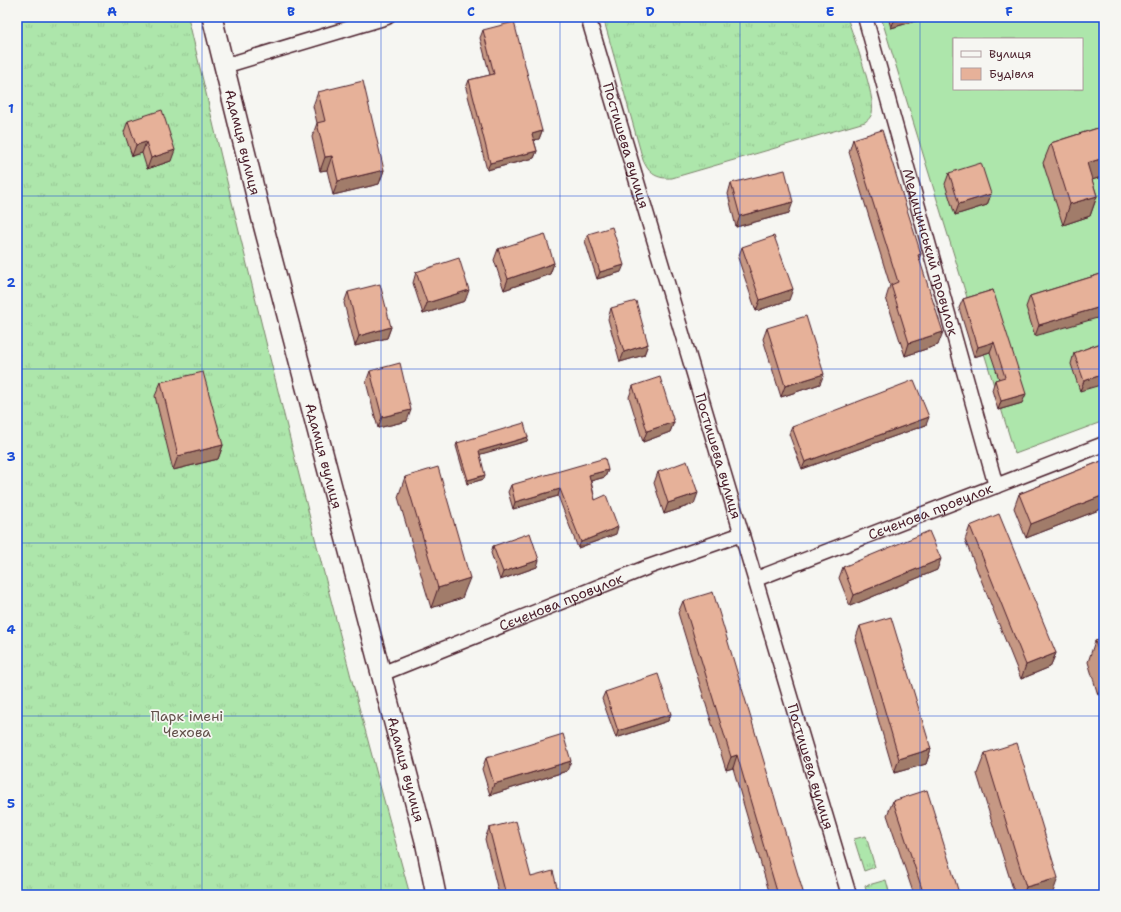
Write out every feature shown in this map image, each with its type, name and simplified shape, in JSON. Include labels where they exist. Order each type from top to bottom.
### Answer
[{"type":"street","name":"Адамця вулиця","points":[[212,17],[263,224],[425,841],[436,895]]},
{"type":"street","points":[[224,66],[387,17]]},
{"type":"street","name":"Постишева вулиця","points":[[588,17],[849,895]]},
{"type":"street","name":"Медицинський провулок","points":[[865,17],[996,486]]},
{"type":"street","name":"Сєченова провулок","points":[[756,579],[1104,444]]},
{"type":"street","name":"Сєченова провулок","points":[[381,674],[648,567],[742,534]]},
{"type":"green space","name":"Парк імені Чехова","points":[[17,17],[188,17],[294,457],[410,895],[17,895]]},
{"type":"green space","points":[[603,17],[847,17],[859,51],[871,94],[872,114],[865,122],[672,178],[662,178],[654,175],[645,165],[643,160]]},
{"type":"green space","points":[[881,17],[1104,17],[1104,421],[1015,454]]},
{"type":"green space","points":[[866,836],[875,867],[864,871],[854,839]]},
{"type":"green space","points":[[886,880],[890,895],[867,895],[865,886]]},
{"type":"building","points":[[893,17],[907,17],[894,21]]},
{"type":"building","points":[[514,22],[542,131],[532,134],[537,151],[490,163],[469,80],[494,74],[483,30]]},
{"type":"building","points":[[363,81],[384,170],[338,181],[332,156],[325,157],[317,123],[325,121],[318,92]]},
{"type":"building","points":[[162,110],[175,150],[151,158],[146,142],[136,145],[128,121]]},
{"type":"building","points":[[1104,126],[1104,158],[1087,163],[1097,196],[1070,204],[1051,143]]},
{"type":"building","points":[[882,130],[921,254],[918,255],[943,332],[909,343],[891,285],[898,282],[853,139]]},
{"type":"building","points":[[981,163],[991,194],[959,204],[949,173]]},
{"type":"building","points":[[785,170],[793,202],[740,216],[731,183]]},
{"type":"building","points":[[612,227],[624,265],[600,272],[588,234]]},
{"type":"building","points":[[545,234],[554,263],[508,279],[498,249]]},
{"type":"building","points":[[774,236],[793,289],[760,300],[742,247]]},
{"type":"building","points":[[459,258],[469,290],[427,303],[416,272]]},
{"type":"building","points":[[1104,273],[1104,306],[1039,325],[1030,296]]},
{"type":"building","points":[[380,284],[391,327],[359,336],[348,292]]},
{"type":"building","points":[[993,290],[1026,394],[1001,401],[995,380],[1005,377],[994,342],[978,347],[963,299]]},
{"type":"building","points":[[636,301],[648,344],[624,352],[611,308]]},
{"type":"building","points":[[806,316],[824,374],[785,386],[767,328]]},
{"type":"building","points":[[1104,342],[1104,374],[1084,381],[1074,353]]},
{"type":"building","points":[[400,363],[411,410],[382,417],[370,371]]},
{"type":"building","points":[[203,372],[223,445],[178,456],[161,382]]},
{"type":"building","points":[[660,377],[674,422],[647,431],[633,386]]},
{"type":"building","points":[[914,380],[929,417],[805,462],[792,427]]},
{"type":"building","points":[[524,423],[528,437],[479,451],[485,475],[468,480],[457,443]]},
{"type":"building","points":[[605,458],[608,470],[589,475],[595,500],[606,495],[618,527],[581,542],[560,489],[515,502],[511,485]]},
{"type":"building","points":[[1104,460],[1104,495],[1031,524],[1019,494]]},
{"type":"building","points":[[687,461],[698,493],[668,503],[658,472]]},
{"type":"building","points":[[438,467],[470,578],[438,588],[405,477]]},
{"type":"building","points":[[999,514],[1056,653],[1026,665],[970,526]]},
{"type":"building","points":[[929,531],[941,559],[854,595],[843,567]]},
{"type":"building","points":[[530,533],[539,560],[503,572],[493,546]]},
{"type":"building","points":[[713,592],[804,895],[778,895],[737,755],[731,757],[683,601]]},
{"type":"building","points":[[891,617],[931,749],[899,759],[860,626]]},
{"type":"building","points":[[1104,639],[1104,669],[1095,641]]},
{"type":"building","points":[[658,674],[671,714],[618,731],[605,692]]},
{"type":"building","points":[[563,734],[571,761],[494,784],[486,758]]},
{"type":"building","points":[[1017,743],[1058,878],[1026,887],[985,753]]},
{"type":"building","points":[[927,790],[959,893],[953,895],[924,895],[893,801]]},
{"type":"building","points":[[516,821],[531,877],[553,871],[559,895],[506,895],[489,828]]}]
